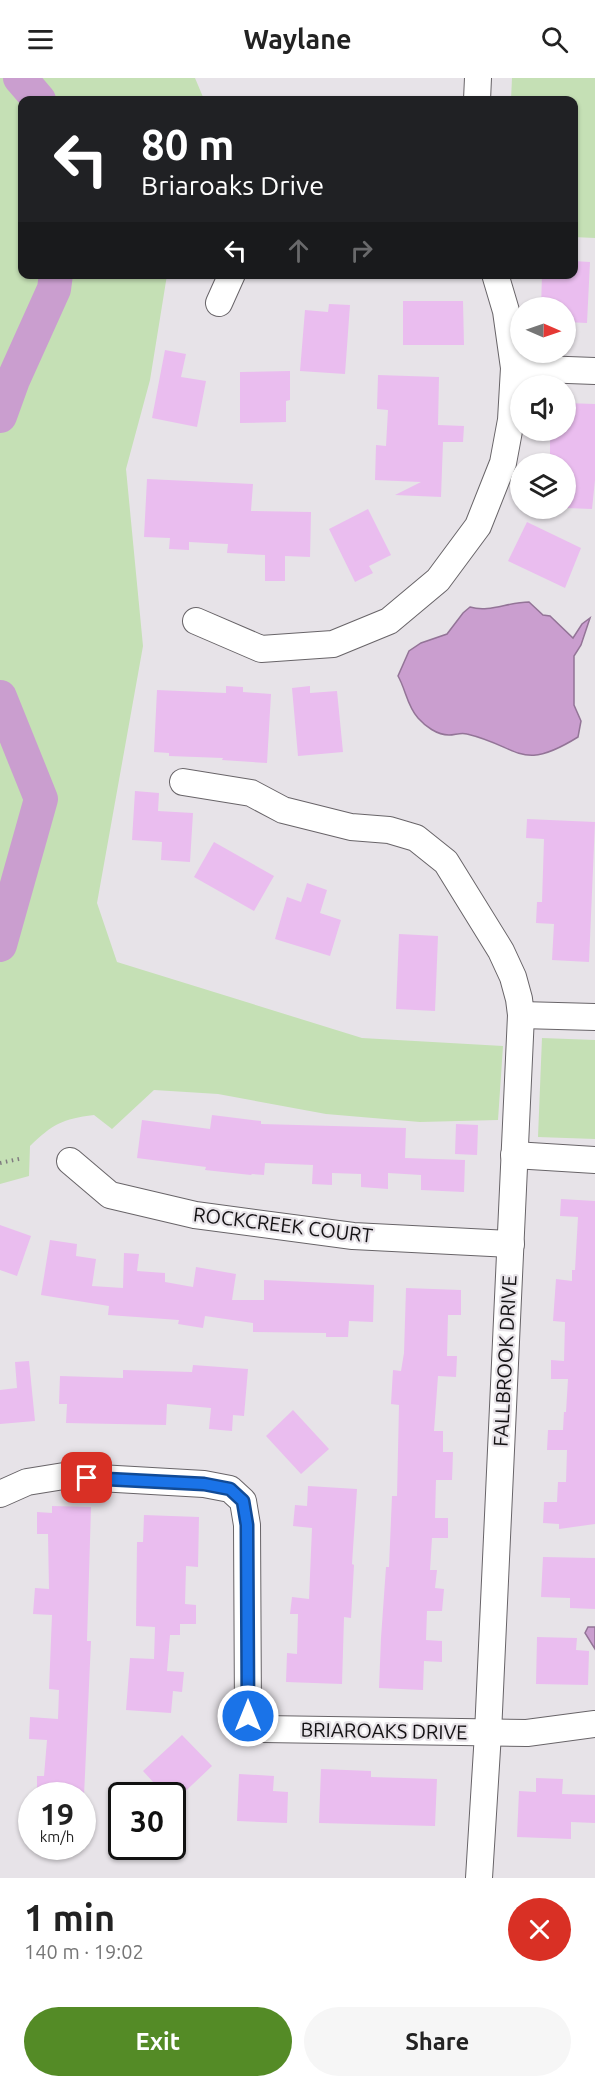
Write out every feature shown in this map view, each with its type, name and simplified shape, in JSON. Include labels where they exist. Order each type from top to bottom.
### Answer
[{"type":"street","points":[[477,96],[478,78]]},
{"type":"street","points":[[219,303],[230,279]]},
{"type":"street","points":[[196,621],[261,649],[333,644],[389,621],[438,580],[478,526],[503,463],[511,420],[514,368],[506,311],[496,279]]},
{"type":"street","points":[[514,368],[595,371]]},
{"type":"street","name":"FALLBROOK DRIVE","points":[[183,782],[251,793],[283,810],[351,827],[389,830],[416,838],[446,862],[501,951],[513,977],[519,999],[521,1015],[514,1203],[510,1244],[488,1733],[479,1878]]},
{"type":"street","points":[[521,1015],[595,1017]]},
{"type":"street","points":[[514,1155],[595,1160]]},
{"type":"street","name":"ROCKCREEK COURT","points":[[70,1161],[110,1195],[195,1215],[353,1236],[510,1244]]},
{"type":"street","name":"BRIAROAKS DRIVE","points":[[0,1493],[27,1482],[64,1476],[204,1484],[230,1489],[243,1501],[247,1525],[248,1716],[254,1726],[263,1729],[527,1733],[595,1724]]},
{"type":"path","points":[[0,1163],[23,1158]]},
{"type":"green space","points":[[0,78],[195,78],[203,96],[18,96],[18,279],[166,279],[150,380],[126,469],[143,646],[97,903],[117,962],[362,1038],[503,1046],[498,1120],[420,1122],[326,1114],[218,1094],[154,1090],[112,1129],[94,1115],[74,1118],[45,1132],[30,1146],[29,1176],[0,1184]]},
{"type":"green space","points":[[512,78],[595,78],[595,238],[578,237],[578,96],[511,96]]},
{"type":"green space","points":[[542,1038],[595,1040],[595,1139],[538,1137]]},
{"type":"shaded area","points":[[529,602],[543,615],[550,616],[573,638],[582,624],[590,618],[581,645],[574,656],[574,705],[581,721],[578,737],[544,754],[532,755],[521,754],[467,734],[440,733],[424,724],[411,708],[398,676],[409,651],[421,643],[447,634],[470,607],[484,609]]},
{"type":"shaded area","points":[[588,1627],[595,1627],[595,1649],[585,1633]]},
{"type":"building","points":[[578,261],[590,262],[587,323],[576,322],[576,297],[541,297],[542,279],[578,279]]},
{"type":"building","points":[[403,301],[463,301],[464,345],[403,345]]},
{"type":"building","points":[[329,304],[350,305],[345,374],[300,371],[305,310],[328,312]]},
{"type":"building","points":[[165,350],[186,354],[181,377],[206,381],[197,427],[152,418]]},
{"type":"building","points":[[290,371],[290,400],[286,401],[286,422],[240,423],[240,372]]},
{"type":"building","points":[[378,375],[439,377],[438,425],[464,426],[463,442],[443,442],[441,497],[395,495],[421,482],[375,480],[376,445],[386,446],[388,410],[377,409]]},
{"type":"building","points":[[576,403],[595,404],[595,480],[592,509],[576,508],[576,453],[550,453],[550,441],[576,441]]},
{"type":"building","points":[[147,479],[253,484],[251,511],[311,512],[310,557],[285,556],[285,581],[265,581],[265,555],[227,553],[228,544],[189,542],[189,550],[169,549],[170,538],[144,537]]},
{"type":"building","points":[[368,509],[391,555],[369,566],[373,573],[355,582],[329,529]]},
{"type":"building","points":[[527,522],[581,548],[565,588],[508,561]]},
{"type":"building","points":[[226,686],[243,687],[243,692],[271,694],[267,763],[222,760],[223,758],[169,756],[169,753],[154,752],[157,690],[226,693]]},
{"type":"building","points":[[310,686],[310,693],[337,691],[343,752],[298,756],[292,688]]},
{"type":"building","points":[[135,791],[159,793],[158,811],[193,813],[190,862],[161,860],[162,842],[132,840]]},
{"type":"building","points":[[527,819],[595,822],[589,962],[552,960],[554,924],[536,923],[537,902],[542,902],[544,839],[526,838]]},
{"type":"building","points":[[214,842],[274,876],[254,911],[194,877]]},
{"type":"building","points":[[307,883],[327,890],[320,913],[341,920],[330,956],[275,939],[287,897],[301,902]]},
{"type":"building","points":[[399,934],[438,936],[435,1011],[396,1009]]},
{"type":"building","points":[[212,1115],[261,1121],[261,1124],[406,1128],[405,1158],[465,1160],[464,1192],[421,1190],[421,1175],[388,1173],[388,1189],[361,1187],[361,1174],[332,1173],[332,1185],[312,1184],[313,1165],[265,1163],[264,1175],[251,1175],[205,1170],[206,1167],[137,1158],[142,1120],[210,1129]]},
{"type":"building","points":[[456,1124],[478,1125],[477,1155],[455,1154]]},
{"type":"building","points":[[561,1199],[595,1201],[595,1524],[559,1529],[559,1524],[543,1523],[544,1502],[557,1502],[558,1482],[566,1482],[567,1450],[547,1450],[548,1430],[563,1430],[568,1379],[551,1379],[551,1360],[564,1361],[565,1322],[553,1321],[556,1279],[572,1281],[572,1270],[575,1270],[578,1217],[560,1216]]},
{"type":"building","points":[[0,1225],[31,1236],[17,1276],[0,1270]]},
{"type":"building","points":[[50,1240],[77,1244],[76,1256],[96,1259],[92,1286],[123,1288],[124,1253],[139,1254],[137,1271],[165,1273],[165,1282],[193,1287],[196,1267],[236,1274],[232,1300],[264,1300],[264,1280],[374,1285],[373,1322],[349,1321],[348,1337],[326,1337],[326,1333],[253,1332],[253,1323],[205,1316],[203,1328],[178,1324],[179,1320],[108,1315],[109,1306],[41,1295]]},
{"type":"building","points":[[406,1288],[461,1290],[461,1315],[448,1315],[447,1356],[457,1356],[456,1377],[438,1376],[434,1431],[443,1431],[443,1452],[453,1452],[452,1480],[436,1480],[435,1518],[448,1518],[448,1538],[432,1538],[430,1570],[437,1570],[435,1588],[444,1589],[442,1611],[427,1611],[426,1640],[442,1641],[442,1662],[424,1661],[423,1690],[379,1688],[386,1567],[389,1567],[392,1496],[397,1496],[399,1405],[391,1404],[393,1370],[401,1371],[404,1353]]},
{"type":"building","points":[[29,1361],[35,1421],[0,1424],[0,1390],[17,1388],[15,1362]]},
{"type":"building","points":[[193,1365],[248,1369],[244,1416],[233,1415],[232,1431],[209,1429],[211,1408],[167,1404],[166,1425],[66,1423],[67,1404],[59,1404],[60,1376],[123,1378],[123,1370],[192,1372]]},
{"type":"building","points":[[293,1410],[329,1449],[301,1474],[266,1436]]},
{"type":"building","points":[[308,1486],[357,1489],[351,1618],[344,1617],[342,1684],[286,1682],[287,1653],[297,1654],[298,1614],[290,1614],[292,1597],[309,1599],[312,1528],[293,1526],[295,1505],[307,1506]]},
{"type":"building","points":[[52,1506],[91,1507],[87,1641],[91,1641],[85,1782],[37,1782],[37,1776],[44,1776],[47,1740],[29,1739],[30,1717],[58,1719],[59,1690],[49,1689],[52,1615],[33,1614],[35,1588],[49,1589],[48,1534],[37,1534],[37,1512],[52,1513]]},
{"type":"building","points":[[144,1515],[199,1517],[198,1567],[186,1566],[185,1604],[196,1605],[196,1624],[180,1624],[180,1635],[170,1635],[167,1671],[184,1672],[182,1692],[173,1691],[171,1713],[126,1710],[130,1658],[154,1659],[155,1627],[136,1626],[137,1542],[143,1542]]},
{"type":"building","points":[[543,1557],[595,1558],[595,1609],[570,1608],[570,1598],[541,1597]]},
{"type":"building","points":[[537,1637],[577,1638],[576,1650],[589,1651],[588,1685],[536,1684]]},
{"type":"building","points":[[182,1735],[212,1766],[186,1791],[186,1782],[153,1782],[143,1771]]},
{"type":"building","points":[[321,1769],[371,1771],[371,1777],[437,1779],[435,1826],[319,1823]]},
{"type":"building","points":[[239,1774],[274,1776],[273,1791],[288,1792],[287,1823],[237,1821]]},
{"type":"building","points":[[536,1778],[563,1779],[562,1794],[595,1795],[595,1823],[571,1822],[571,1839],[517,1837],[519,1791],[536,1792]]},
{"type":"waterway","points":[[20,78],[36,96]]},
{"type":"waterway","points":[[0,416],[13,380],[54,289],[55,279]]},
{"type":"waterway","points":[[0,697],[41,799],[0,945]]},
{"type":"route","points":[[87,1478],[204,1484],[230,1489],[243,1501],[247,1525],[248,1716]]}]
